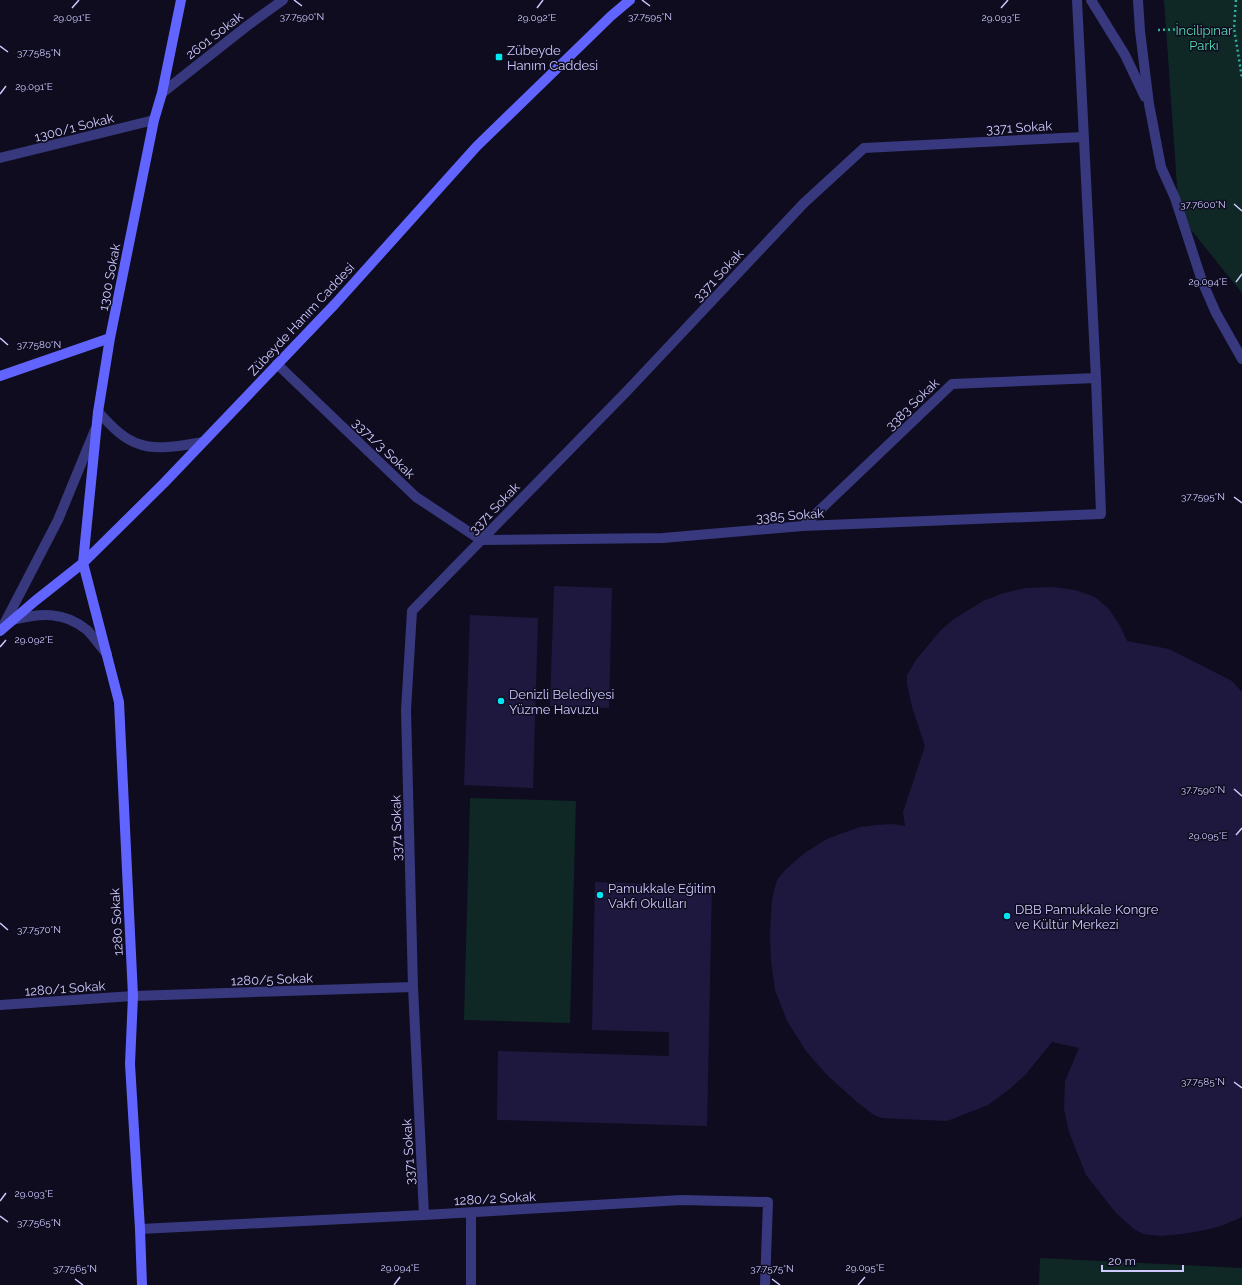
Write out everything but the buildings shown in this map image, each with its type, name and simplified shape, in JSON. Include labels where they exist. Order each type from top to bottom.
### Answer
[{"type":"street","name":"1300 Sokak","points":[[83,563],[96,426],[110,338],[154,120],[162,93],[181,0]]},
{"type":"street","name":"2601 Sokak","points":[[162,93],[247,26],[283,0]]},
{"type":"street","name":"Zübeyde Hanım Caddesi","points":[[0,630],[83,563],[203,442],[335,304],[477,146],[630,0]]},
{"type":"street","points":[[1077,0],[1096,378]]},
{"type":"street","points":[[1091,0],[1125,55],[1149,104]]},
{"type":"street","points":[[1138,0],[1140,31],[1149,104],[1162,167],[1175,198],[1202,281],[1216,313],[1242,359]]},
{"type":"street","name":"1300/1 Sokak","points":[[0,158],[154,120]]},
{"type":"street","name":"3371 Sokak","points":[[424,1216],[413,987],[406,710],[412,611],[627,391],[804,203],[864,148],[1083,137]]},
{"type":"street","points":[[0,376],[110,338]]},
{"type":"street","name":"3371/3 Sokak","points":[[277,364],[416,497],[481,540]]},
{"type":"street","name":"3385 Sokak","points":[[481,540],[663,538],[803,526],[1101,514],[1096,378]]},
{"type":"street","name":"3383 Sokak","points":[[803,526],[952,384],[1096,378]]},
{"type":"street","points":[[98,412],[123,435],[139,445],[176,447],[203,442]]},
{"type":"street","points":[[0,630],[58,520],[96,426]]},
{"type":"street","name":"1280 Sokak","points":[[83,563],[119,702],[132,996],[130,1064],[142,1285]]},
{"type":"street","points":[[13,620],[40,614],[63,617],[76,622],[88,631],[107,654]]},
{"type":"street","name":"1280/5 Sokak","points":[[132,996],[413,987]]},
{"type":"street","name":"1280/1 Sokak","points":[[0,1006],[132,996]]},
{"type":"street","name":"1280/2 Sokak","points":[[140,1229],[424,1216],[682,1200],[768,1202],[764,1285]]},
{"type":"street","points":[[471,1213],[471,1285]]},
{"type":"path","points":[[1236,0],[1234,28],[1242,78]]},
{"type":"path","points":[[1140,31],[1234,28]]},
{"type":"green space","name":"İncilipınar Parkı","points":[[1164,0],[1242,0],[1242,293],[1179,215]]},
{"type":"green space","points":[[470,798],[576,801],[570,1023],[464,1020]]},
{"type":"green space","points":[[1040,1258],[1242,1268],[1242,1285],[1039,1285]]},
{"type":"place","name":"Zübeyde Hanım Caddesi","points":[[499,57]]},
{"type":"place","name":"Denizli Belediyesi Yüzme Havuzu","points":[[501,701]]},
{"type":"place","name":"Pamukkale Eğitim Vakfı Okulları","points":[[600,895]]},
{"type":"place","name":"DBB Pamukkale Kongre ve Kültür Merkezi","points":[[1007,916]]}]
